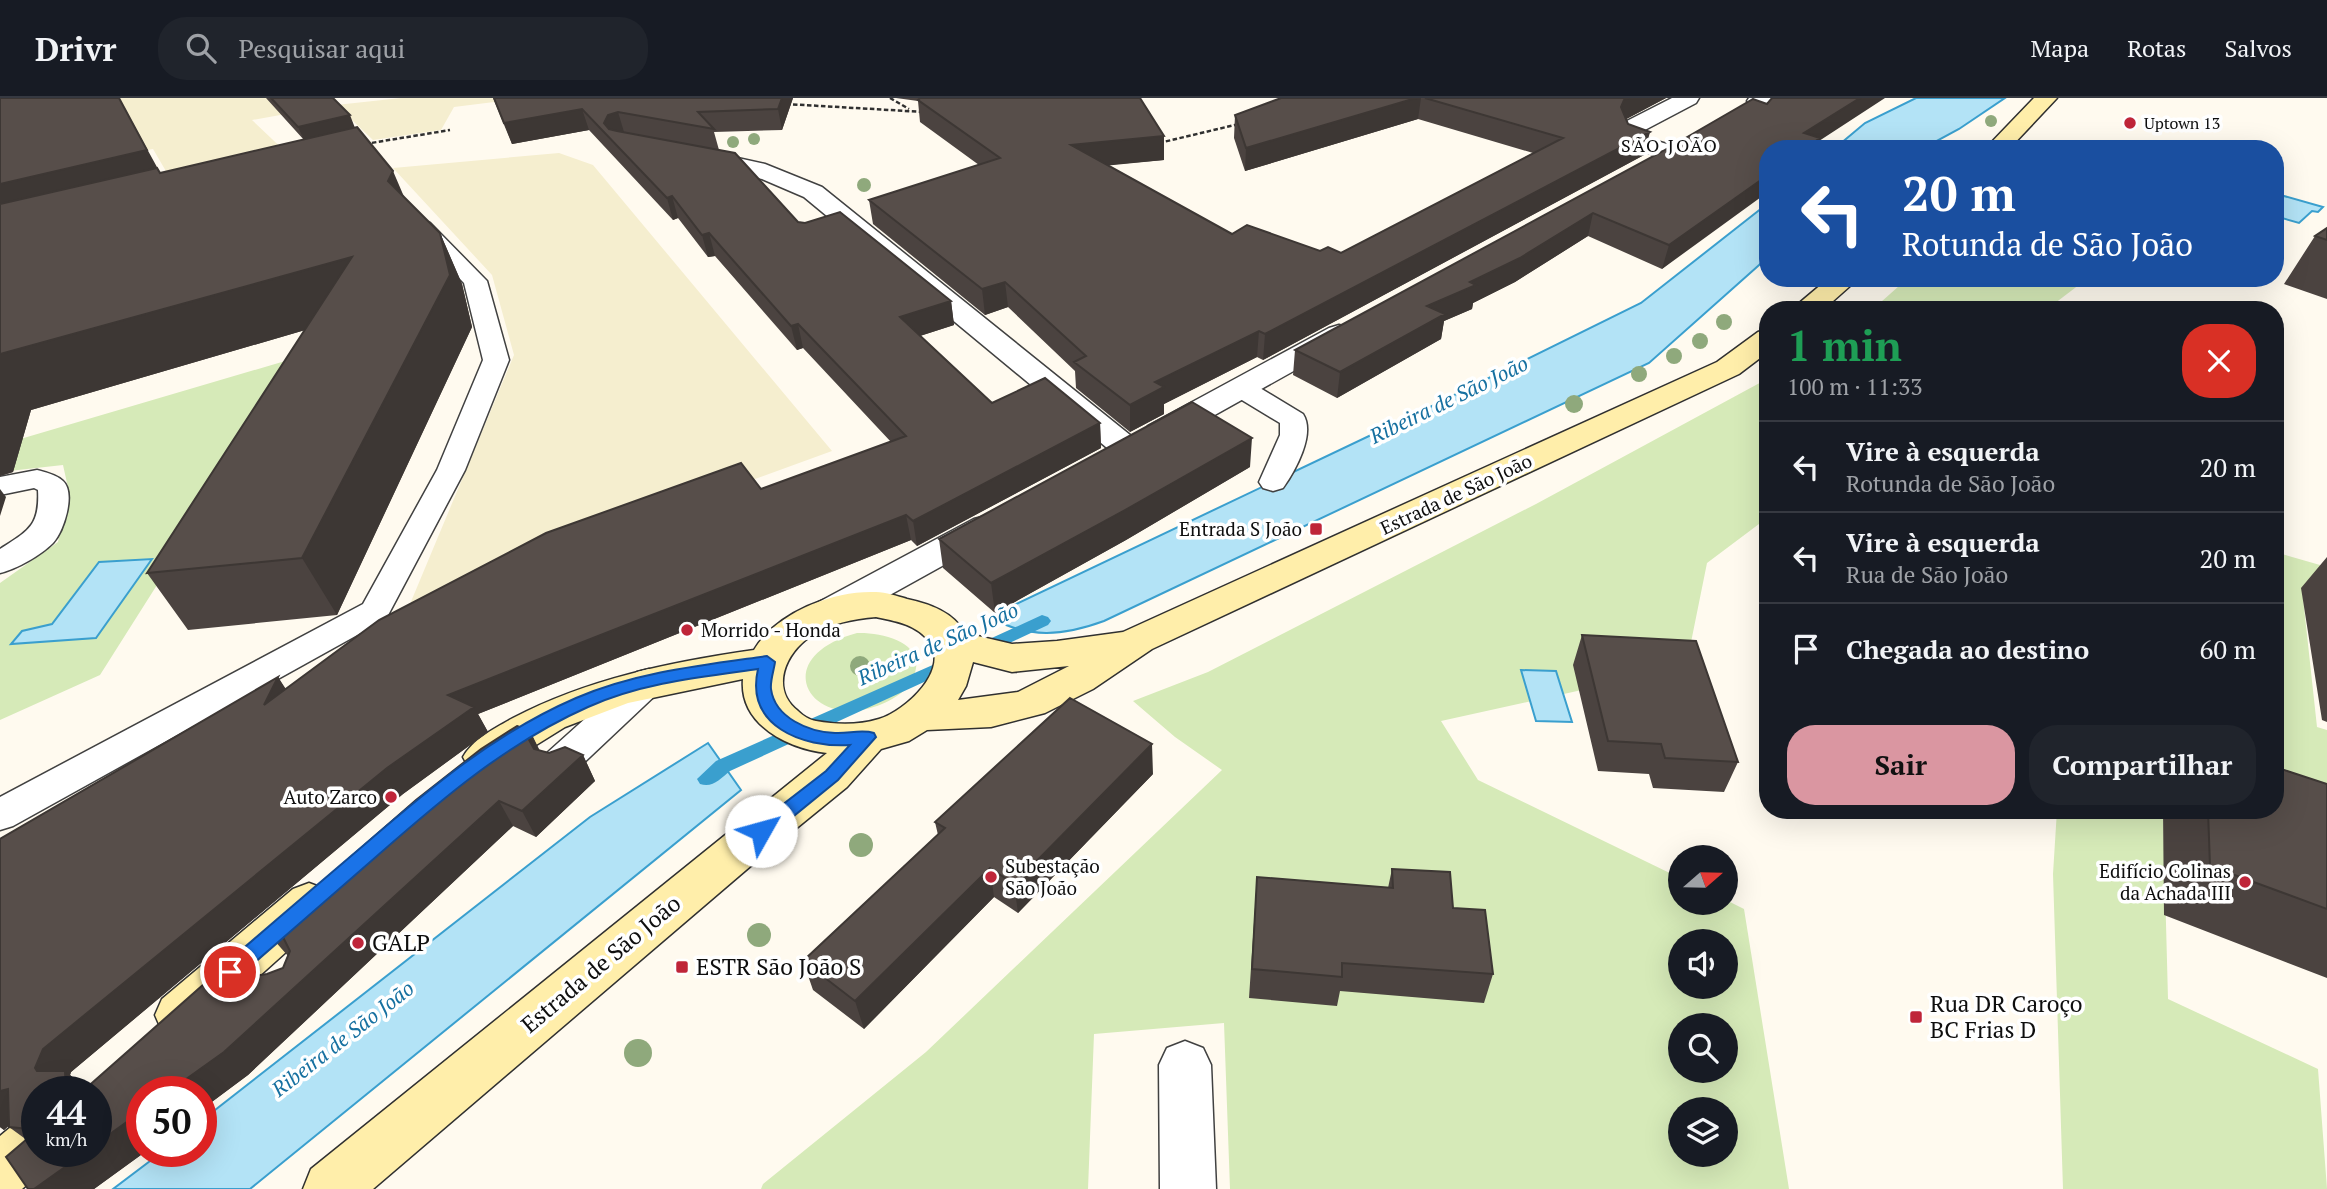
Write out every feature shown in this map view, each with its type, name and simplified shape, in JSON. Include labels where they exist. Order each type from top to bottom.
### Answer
[{"type":"main road","points":[[2005,140],[2046,98]]},
{"type":"main road","points":[[1817,301],[1834,287]]},
{"type":"main road","name":"Estrada de São João","points":[[935,701],[973,715],[1015,708],[1053,694],[1138,640],[1728,368],[1759,345]]},
{"type":"main road","points":[[876,604],[938,630],[954,665],[935,701],[891,731],[867,737],[834,740],[790,727],[771,710],[762,687],[767,662],[773,651],[791,632],[830,612],[876,604]]},
{"type":"main road","name":"Estrada de São João","points":[[938,630],[1012,658],[1057,655],[1138,640]]},
{"type":"main road","points":[[451,782],[503,743],[582,702],[649,681],[767,662]]},
{"type":"main road","name":"Estrada de São João","points":[[331,1189],[832,775],[867,737]]},
{"type":"main road","points":[[151,1041],[335,881]]},
{"type":"main road","points":[[0,1172],[21,1154]]},
{"type":"street","points":[[1636,173],[1679,146],[1633,141],[1629,129],[1688,98]]},
{"type":"street","points":[[1735,114],[1757,99]]},
{"type":"street","points":[[674,152],[749,166],[787,178],[813,192],[1117,456],[1359,323]]},
{"type":"street","points":[[830,612],[1008,515]]},
{"type":"street","points":[[923,561],[919,578],[938,630]]},
{"type":"street","points":[[1185,1065],[1188,1189]]},
{"type":"lane","points":[[0,815],[375,611],[451,470],[496,360],[475,281],[422,228]]},
{"type":"lane","points":[[1241,388],[1293,420],[1294,435],[1273,482]]},
{"type":"lane","points":[[0,486],[37,479],[52,486],[54,510],[42,536],[0,563]]},
{"type":"lane","points":[[561,762],[649,681]]},
{"type":"lane","points":[[209,990],[277,979]]},
{"type":"path","points":[[890,98],[909,110]]},
{"type":"path","points":[[784,104],[933,113]]},
{"type":"path","points":[[1154,144],[1178,141],[1243,123]]},
{"type":"path","points":[[356,146],[450,130]]},
{"type":"shaded area","points":[[115,98],[328,98],[336,105],[252,120],[290,156],[177,190],[153,149],[0,176]]},
{"type":"shaded area","points":[[401,98],[525,98],[454,107],[441,130],[373,140],[336,105]]},
{"type":"shaded area","points":[[559,153],[593,165],[832,451],[410,604],[514,355],[492,275],[393,168]]},
{"type":"green space","points":[[1898,287],[2076,287],[2058,301],[1882,301]]},
{"type":"green space","points":[[302,356],[100,675],[0,720],[0,583],[58,542],[69,492],[63,465],[0,472],[0,445]]},
{"type":"green space","points":[[1759,383],[1759,524],[1707,563],[1686,667],[1441,721],[1478,780],[1668,872],[1668,915],[1738,915],[1738,906],[1744,909],[1789,1189],[1230,1189],[1224,1023],[1094,1034],[1088,1189],[761,1189],[763,1184],[926,1052],[1222,770],[1175,737],[1133,701],[1208,672],[1536,504]]},
{"type":"green space","points":[[2284,555],[2327,567],[2302,589],[2317,727],[2327,730],[2327,849],[2284,817]]},
{"type":"green space","points":[[857,633],[882,635],[904,644],[912,651],[916,661],[915,672],[906,689],[882,704],[857,711],[835,709],[819,701],[808,689],[806,674],[812,659],[829,644]]},
{"type":"green space","points":[[2056,819],[2163,819],[2168,999],[2318,1069],[2327,1189],[2063,1189],[2053,874]]},
{"type":"water","points":[[1916,98],[2005,98],[1939,140],[1845,140],[1865,123]]},
{"type":"water","points":[[2284,196],[2323,207],[2318,212],[2312,211],[2299,223],[2284,219]]},
{"type":"water","points":[[1759,210],[1759,265],[1649,363],[1104,621],[1074,630],[1046,633],[1018,629],[989,617],[1430,407],[1641,303]]},
{"type":"water","points":[[152,559],[96,638],[11,644],[22,631],[52,624],[99,562]]},
{"type":"water","points":[[1521,670],[1556,671],[1572,722],[1536,721]]},
{"type":"water","points":[[708,743],[741,790],[250,1189],[113,1189],[142,1167],[217,1167],[217,1108],[590,817]]},
{"type":"building","points":[[0,98],[119,98],[147,150],[0,184]]},
{"type":"building","points":[[271,98],[333,98],[350,115],[298,127]]},
{"type":"building","points":[[494,98],[782,98],[778,109],[698,112],[714,129],[618,112],[608,115],[604,123],[609,129],[617,131],[735,153],[798,222],[805,223],[840,212],[951,301],[900,317],[992,403],[1045,378],[1100,423],[913,521],[906,515],[448,695],[474,707],[387,768],[43,1049],[35,1068],[37,1071],[65,1071],[65,1076],[21,1076],[21,1128],[9,1127],[8,1089],[0,1091],[0,839],[278,677],[264,705],[379,620],[546,533],[741,463],[761,489],[906,436],[798,324],[791,326],[709,233],[702,235],[672,196],[667,198],[582,109],[504,123]]},
{"type":"building","points":[[1140,98],[1164,136],[1071,145],[1232,234],[1247,225],[1320,251],[1328,247],[1341,253],[1563,138],[1425,98],[1629,98],[1624,100],[1621,107],[1628,124],[1650,132],[1265,334],[1259,331],[1155,382],[1164,387],[1130,405],[1074,362],[1086,356],[1005,282],[982,289],[869,200],[1000,158],[918,100]]},
{"type":"building","points":[[1281,98],[1416,98],[1246,148],[1235,115]]},
{"type":"building","points":[[1772,98],[1860,98],[1804,133],[1820,138],[1817,140],[1759,140],[1759,181],[1669,245],[1593,213],[1520,258],[1470,282],[1476,285],[1427,306],[1445,314],[1340,372],[1295,350],[1663,151],[1753,99],[1767,104]]},
{"type":"building","points":[[357,127],[393,171],[388,181],[440,233],[450,275],[302,558],[147,573],[352,257],[0,354],[0,204],[157,168],[160,173]]},
{"type":"building","points":[[2327,228],[2327,240],[2315,236]]},
{"type":"building","points":[[1192,402],[1252,438],[991,583],[939,539]]},
{"type":"building","points":[[1582,635],[1696,641],[1738,762],[1665,758],[1661,744],[1608,741]]},
{"type":"building","name":"Subestação São João","points":[[1070,698],[1152,744],[1014,884],[990,868],[855,1001],[803,961],[945,828],[935,822]]},
{"type":"building","points":[[517,726],[530,731],[528,738],[534,749],[549,753],[565,747],[583,755],[522,811],[499,801],[224,1052],[190,1076],[126,1076],[126,1122],[112,1133],[112,1076],[100,1076],[204,984],[267,974],[283,968],[290,951],[283,937],[266,931],[416,800],[481,749]]},
{"type":"building","points":[[2284,770],[2327,784],[2327,909],[2210,866],[2208,819],[2284,819]]},
{"type":"building","points":[[1392,869],[1450,872],[1453,908],[1485,910],[1493,974],[1342,963],[1342,977],[1252,969],[1257,877],[1393,888]]},
{"type":"building","points":[[21,1144],[21,1167],[65,1167],[34,1189],[28,1189],[6,1157]]},
{"type":"waterway","name":"Ribeira de São João","points":[[978,651],[1042,621]]},
{"type":"waterway","name":"Ribeira de São João","points":[[707,779],[723,766],[953,662]]},
{"type":"place","name":"Uptown 13","points":[[2130,123]]},
{"type":"place","name":"Entrada S João","points":[[1316,529]]},
{"type":"place","name":"Morrido - Honda","points":[[687,630]]},
{"type":"place","name":"Auto Zarco","points":[[391,797]]},
{"type":"place","name":"Subestação São João","points":[[991,877]]},
{"type":"place","name":"Edifício Colinas da Achada III","points":[[2245,882]]},
{"type":"place","name":"GALP","points":[[358,943]]},
{"type":"place","name":"ESTR São João S","points":[[682,967]]},
{"type":"place","name":"Rua DR Caroço BC Frias D","points":[[1916,1017]]},
{"type":"district","name":"SÃO JOÃO","points":[[1670,146]]},
{"type":"route","points":[[230,972],[440,790],[503,743],[582,702],[632,685],[674,675],[767,662],[762,687],[765,699],[771,710],[790,727],[834,740],[867,737],[832,775],[761,831]]}]
